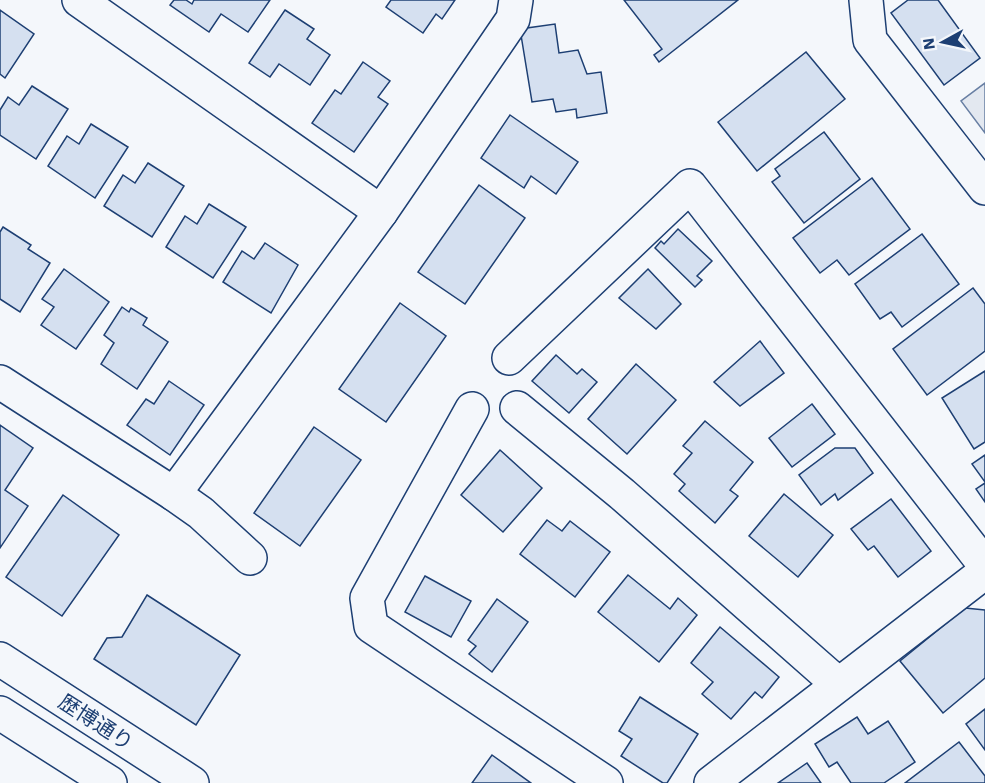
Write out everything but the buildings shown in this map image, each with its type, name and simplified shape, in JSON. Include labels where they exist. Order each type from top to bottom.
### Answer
[{"type":"street","points":[[79,0],[381,212]]},
{"type":"street","points":[[174,494],[381,212],[513,19],[516,0]]},
{"type":"street","points":[[866,0],[870,40],[985,188]]},
{"type":"street","points":[[509,358],[690,186],[985,565]]},
{"type":"street","points":[[0,382],[201,513],[250,558]]},
{"type":"street","points":[[516,408],[622,495],[838,684]]},
{"type":"street","points":[[472,409],[367,598],[371,626],[606,783]]},
{"type":"street","points":[[711,783],[985,572]]},
{"type":"street","name":"歴博通り","points":[[0,659],[192,783]]},
{"type":"street","name":"歴博通り","points":[[0,713],[110,783]]},
{"type":"shaded area","points":[[985,83],[985,133],[961,101]]}]
